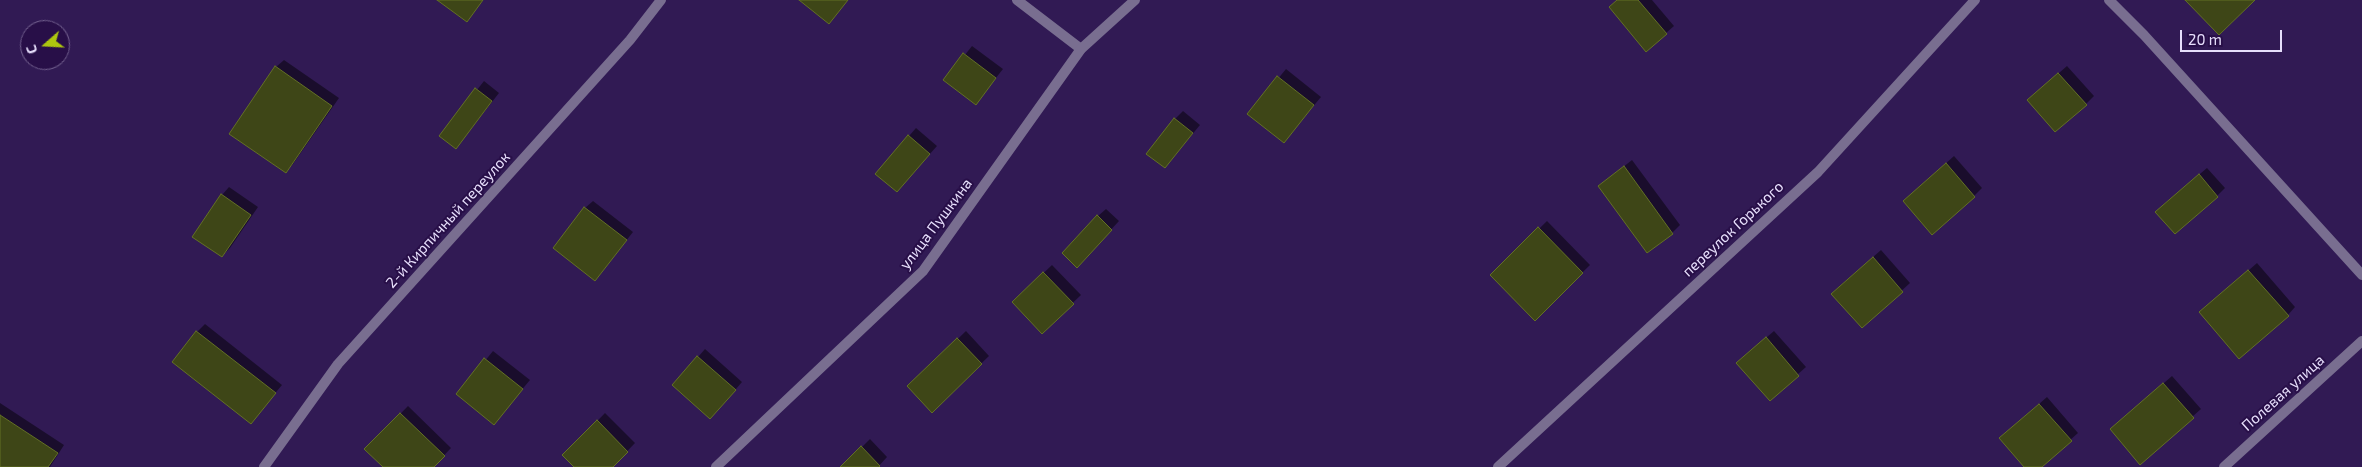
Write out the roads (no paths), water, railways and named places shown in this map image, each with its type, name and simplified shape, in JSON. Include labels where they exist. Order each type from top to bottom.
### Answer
[{"type":"street","name":"2-й Кирпичный переулок","points":[[264,467],[338,364],[630,40],[661,0]]},
{"type":"street","points":[[1017,0],[1081,49]]},
{"type":"street","name":"улица Пушкина","points":[[716,467],[923,271],[1081,49],[1135,0]]},
{"type":"street","name":"переулок Горького","points":[[1498,467],[1818,172],[1975,0]]},
{"type":"street","points":[[2109,0],[2362,275]]},
{"type":"street","name":"Полевая улица","points":[[2224,467],[2362,342]]}]
